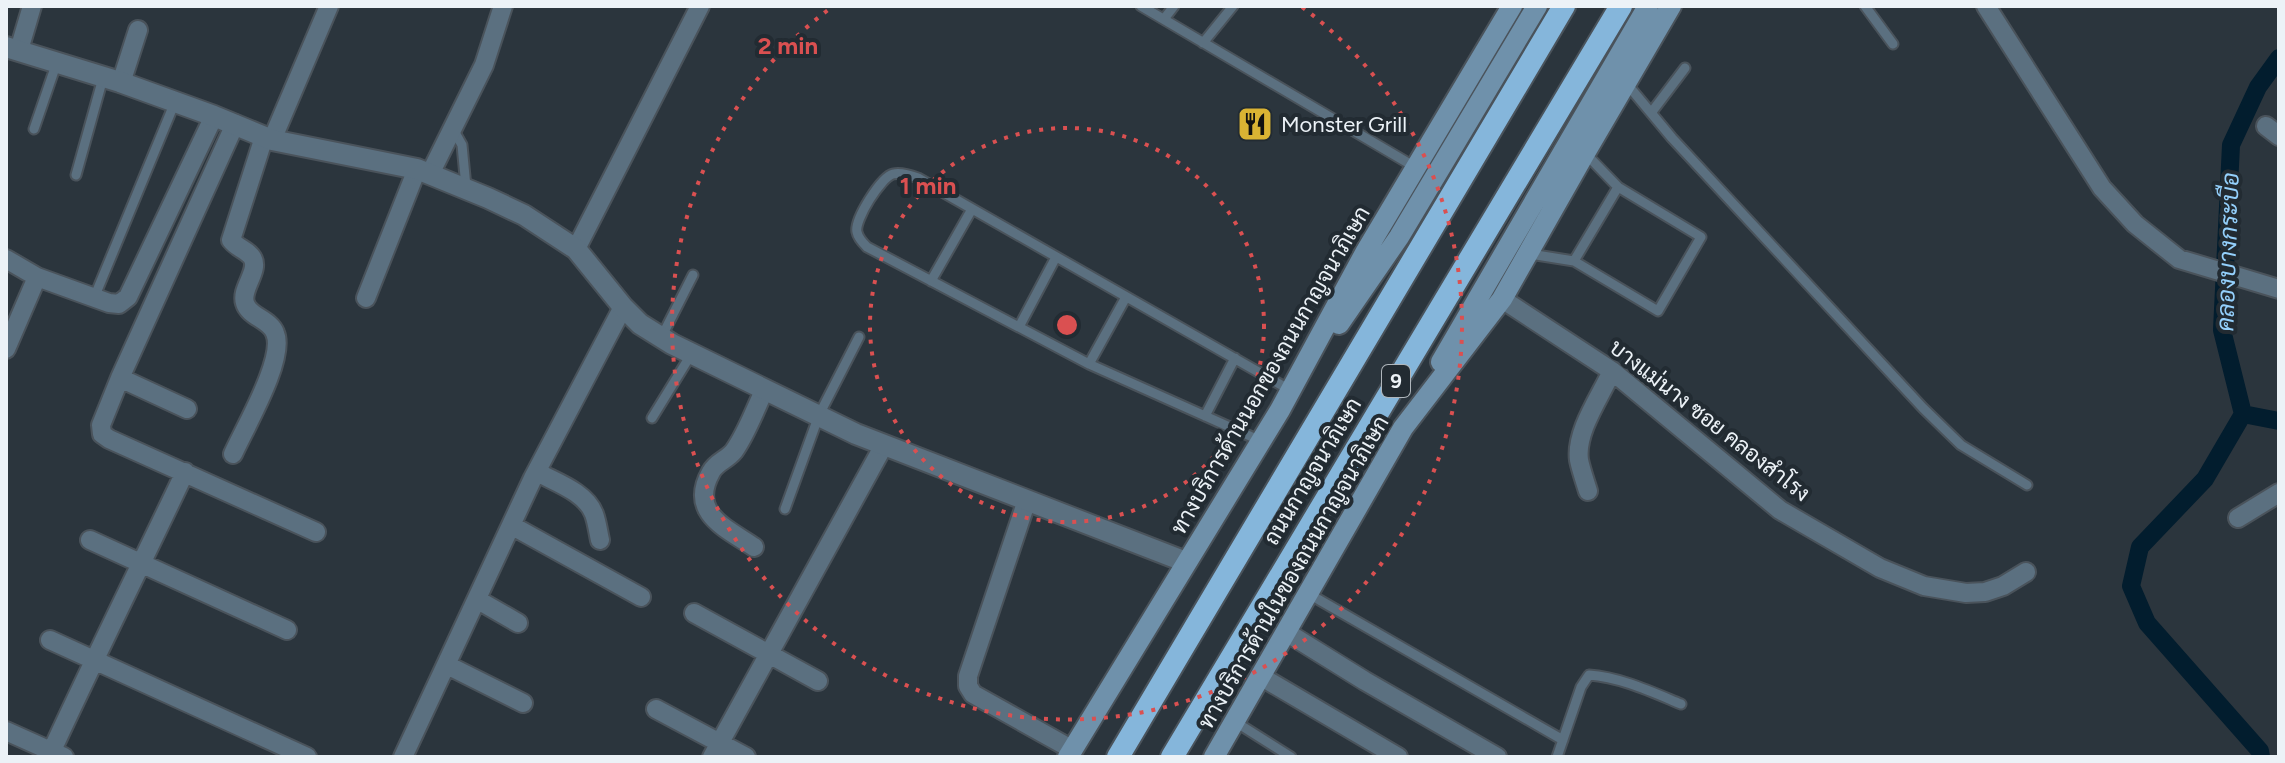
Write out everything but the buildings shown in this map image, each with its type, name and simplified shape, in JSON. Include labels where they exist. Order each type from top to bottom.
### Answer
[{"type":"highway","name":"ถนนกาญจนาภิเษก","points":[[1118,757],[1564,6]]},
{"type":"highway","name":"ถนนกาญจนาภิเษก","points":[[1172,757],[1621,6]]},
{"type":"main road","name":"ทางบริการด้านนอกของถนนกาญจนาภิเษก","points":[[1070,753],[1280,410],[1366,251],[1512,6]]},
{"type":"main road","points":[[1280,410],[1399,237],[1537,6]]},
{"type":"main road","points":[[1403,428],[1648,6]]},
{"type":"main road","name":"ทางบริการด้านในของถนนกาญจนาภิเษก","points":[[1214,757],[1403,428],[1502,299],[1671,6]]},
{"type":"street","points":[[32,6],[12,48],[175,102],[268,138],[424,172],[466,189],[524,215],[576,249],[623,307],[640,324],[661,338],[884,445],[1186,562]]},
{"type":"street","points":[[233,454],[274,366],[278,348],[275,332],[245,303],[245,290],[254,269],[253,260],[231,240],[268,138],[329,6]]},
{"type":"street","points":[[366,298],[424,172],[453,129],[484,65],[503,6]]},
{"type":"street","points":[[576,249],[700,6]]},
{"type":"street","points":[[1986,6],[2102,188],[2135,224],[2179,259],[2279,289]]},
{"type":"street","points":[[112,80],[138,30]]},
{"type":"street","points":[[6,259],[37,277],[119,304],[128,297],[214,116]]},
{"type":"street","points":[[235,124],[120,378],[101,425],[102,434],[316,532]]},
{"type":"street","points":[[6,349],[37,277]]},
{"type":"street","name":"บางแม่นาง ซอย คลองสำโรง","points":[[1502,299],[1612,371],[1780,510],[1880,568],[1924,586],[1966,593],[1994,589],[2026,572]]},
{"type":"street","points":[[403,757],[511,525],[623,307]]},
{"type":"street","points":[[1588,491],[1579,461],[1580,441],[1612,371]]},
{"type":"street","points":[[120,378],[187,409]]},
{"type":"street","points":[[754,547],[714,521],[703,505],[704,489],[715,466],[733,453],[765,389]]},
{"type":"street","points":[[716,750],[884,445]]},
{"type":"street","points":[[6,731],[55,755],[93,659],[185,472]]},
{"type":"street","points":[[537,472],[588,504],[594,513],[600,540]]},
{"type":"street","points":[[2238,518],[2279,493]]},
{"type":"street","points":[[1027,500],[968,676],[968,686],[973,694],[1070,753]]},
{"type":"street","points":[[511,525],[641,597]]},
{"type":"street","points":[[90,540],[287,630]]},
{"type":"street","points":[[478,600],[518,623]]},
{"type":"street","points":[[694,613],[818,681]]},
{"type":"street","points":[[1286,632],[1497,757]]},
{"type":"street","points":[[50,640],[307,757]]},
{"type":"street","points":[[447,665],[523,703]]},
{"type":"street","points":[[1260,676],[1398,757]]},
{"type":"street","points":[[656,709],[716,750],[746,757]]},
{"type":"lane","points":[[1141,6],[1415,167]]},
{"type":"lane","points":[[1164,19],[1174,6]]},
{"type":"lane","points":[[1203,43],[1233,6]]},
{"type":"lane","points":[[1865,6],[1893,44]]},
{"type":"lane","points":[[34,129],[57,62]]},
{"type":"lane","points":[[1651,113],[1685,68]]},
{"type":"lane","points":[[76,175],[112,80]]},
{"type":"lane","points":[[1626,82],[1682,149],[1923,408],[1961,445],[2027,485]]},
{"type":"lane","points":[[94,298],[175,102]]},
{"type":"lane","points":[[453,129],[462,145],[466,189]]},
{"type":"lane","points":[[1528,254],[1574,261],[1658,311],[1701,237],[1618,187],[1585,153]]},
{"type":"lane","points":[[1261,441],[1089,364],[867,247],[856,231],[857,222],[883,179],[903,173],[918,178],[1290,390]]},
{"type":"lane","points":[[1574,261],[1618,187]]},
{"type":"lane","points":[[931,281],[972,209]]},
{"type":"lane","points":[[1019,327],[1056,257]]},
{"type":"lane","points":[[661,338],[693,275]]},
{"type":"lane","points":[[1089,364],[1126,297]]},
{"type":"lane","points":[[785,509],[819,415],[859,337]]},
{"type":"lane","points":[[652,418],[692,353]]},
{"type":"lane","points":[[1205,416],[1235,358]]},
{"type":"lane","points":[[1309,594],[1563,740]]},
{"type":"lane","points":[[1557,757],[1581,687],[1589,675],[1627,683],[1681,704]]},
{"type":"lane","points":[[1234,721],[1291,757]]},
{"type":"waterway","name":"คลองบางกระบือ","points":[[2261,757],[2260,751],[2147,623],[2131,586],[2140,547],[2205,479],[2243,414],[2222,330],[2231,145],[2258,87],[2279,58]]},
{"type":"waterway","points":[[2243,414],[2279,421]]},
{"type":"place","name":"Monster Grill","points":[[1255,124]]}]
